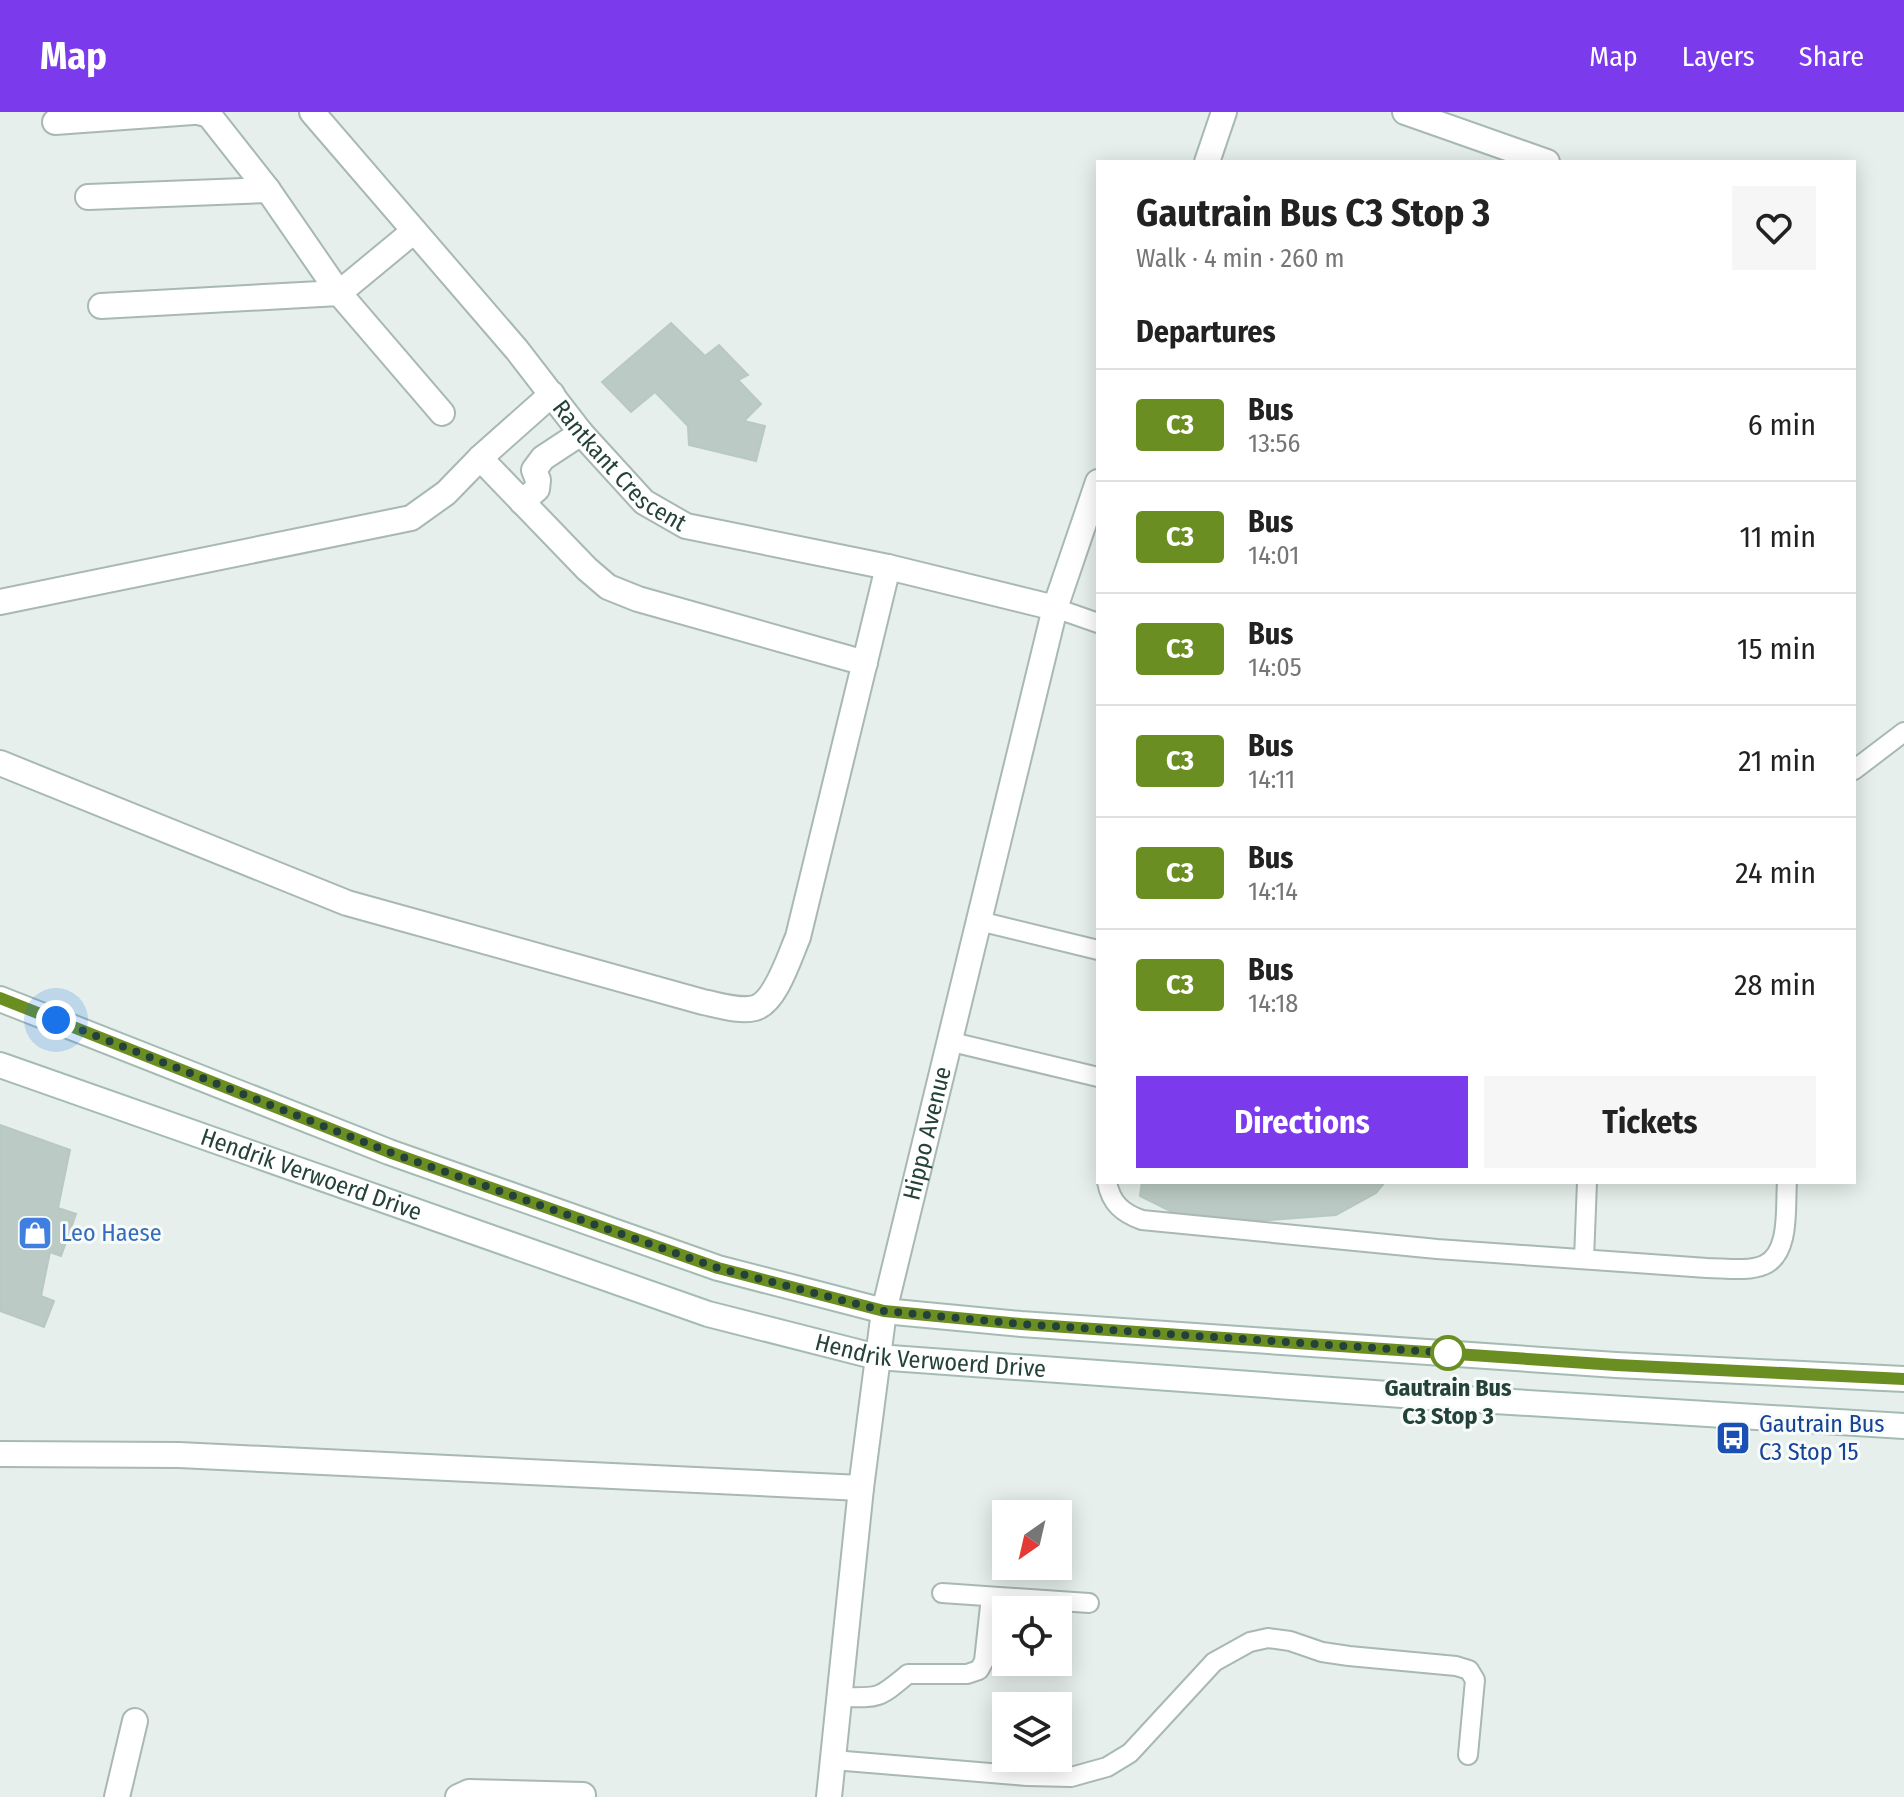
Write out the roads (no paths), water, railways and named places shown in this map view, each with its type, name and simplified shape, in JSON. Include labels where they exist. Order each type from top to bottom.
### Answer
[{"type":"street","points":[[55,122],[196,112],[209,115],[268,190],[339,293],[442,413]]},
{"type":"street","name":"Rantkant Crescent","points":[[312,112],[552,394],[581,433],[644,502],[686,526],[888,567],[1055,608]]},
{"type":"street","points":[[1208,160],[1224,112]]},
{"type":"street","points":[[1405,112],[1541,160]]},
{"type":"street","points":[[88,197],[268,190]]},
{"type":"street","points":[[101,306],[339,293],[414,231]]},
{"type":"street","points":[[0,602],[411,518],[446,493],[552,394]]},
{"type":"street","points":[[522,502],[538,487],[534,470],[539,462],[581,433]]},
{"type":"street","points":[[480,458],[608,587],[622,594],[865,663]]},
{"type":"street","name":"Hippo Avenue","points":[[829,1797],[861,1488],[884,1311],[952,1042],[1055,608],[1096,488]]},
{"type":"street","points":[[0,763],[347,903],[703,1002],[748,1009],[764,1004],[771,994],[798,937],[888,567]]},
{"type":"street","name":"Hendrik Verwoerd Drive","points":[[0,999],[389,1152],[718,1268],[884,1311],[1021,1324],[1616,1365],[1904,1379]]},
{"type":"street","name":"Hendrik Verwoerd Drive","points":[[0,1065],[708,1314],[877,1357],[1430,1397],[1904,1426]]},
{"type":"street","points":[[0,1454],[179,1455],[861,1488]]},
{"type":"street","points":[[117,1797],[135,1721]]},
{"type":"street","points":[[458,1797],[469,1792],[583,1795]]},
{"type":"lane","points":[[1055,608],[1096,622]]},
{"type":"lane","points":[[1856,768],[1904,732]]},
{"type":"lane","points":[[979,921],[1096,950]]},
{"type":"lane","points":[[952,1042],[1096,1077]]},
{"type":"lane","points":[[1107,1184],[1109,1195],[1117,1206],[1142,1220],[1437,1249],[1707,1268],[1748,1268],[1765,1265],[1774,1257],[1781,1245],[1787,1184]]},
{"type":"lane","points":[[1584,1259],[1587,1184]]},
{"type":"lane","points":[[942,1593],[1089,1603]]},
{"type":"lane","points":[[840,1697],[873,1698],[883,1695],[908,1674],[967,1674],[979,1670],[984,1661],[991,1597]]},
{"type":"lane","points":[[833,1760],[1027,1776],[1071,1777],[1095,1771],[1130,1753],[1214,1662],[1250,1642],[1268,1638],[1290,1641],[1322,1652],[1469,1670],[1475,1680],[1468,1755]]},
{"type":"place","name":"Leo Haese","points":[[35,1233]]},
{"type":"place","name":"Gautrain Bus C3 Stop 3","points":[[1448,1353]]},
{"type":"place","name":"Gautrain Bus C3 Stop 15","points":[[1733,1438]]}]
